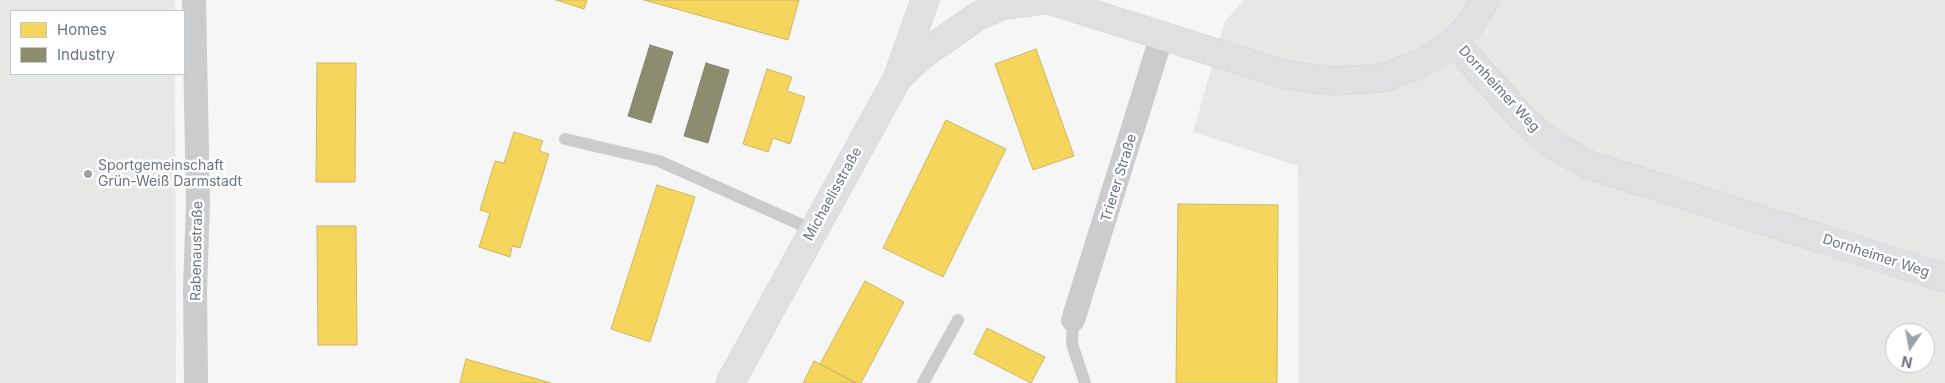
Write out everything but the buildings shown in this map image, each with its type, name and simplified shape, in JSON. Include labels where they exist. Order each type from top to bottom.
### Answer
[{"type":"street","name":"Rabenaustraße","points":[[194,0],[198,203],[195,289],[196,383]]},
{"type":"street","name":"Michaelisstraße","points":[[730,383],[897,79],[925,0]]},
{"type":"street","points":[[897,79],[922,55],[978,16],[1002,6],[1045,0]]},
{"type":"street","name":"Dornheimer Weg","points":[[1049,0],[1286,74],[1332,81],[1383,78],[1424,62],[1454,42],[1535,129],[1555,146],[1590,165],[1945,278]]},
{"type":"street","points":[[1454,42],[1468,26],[1484,0]]},
{"type":"street","name":"Trierer Straße","points":[[1074,320],[1162,35]]},
{"type":"lane","points":[[565,139],[659,161],[813,230]]},
{"type":"lane","points":[[923,383],[958,320]]},
{"type":"lane","points":[[1074,320],[1072,344],[1085,383]]},
{"type":"shaded area","name":"Sportgemeinschaft Grün-Weiß Darmstadt","points":[[0,0],[175,0],[175,10],[10,10],[10,75],[175,75],[176,383],[0,383]]},
{"type":"shaded area","points":[[1244,0],[1945,0],[1945,383],[1299,383],[1298,166],[1193,132],[1225,21]]},
{"type":"place","name":"Sportgemeinschaft Grün-Weiß Darmstadt","points":[[88,174]]}]
